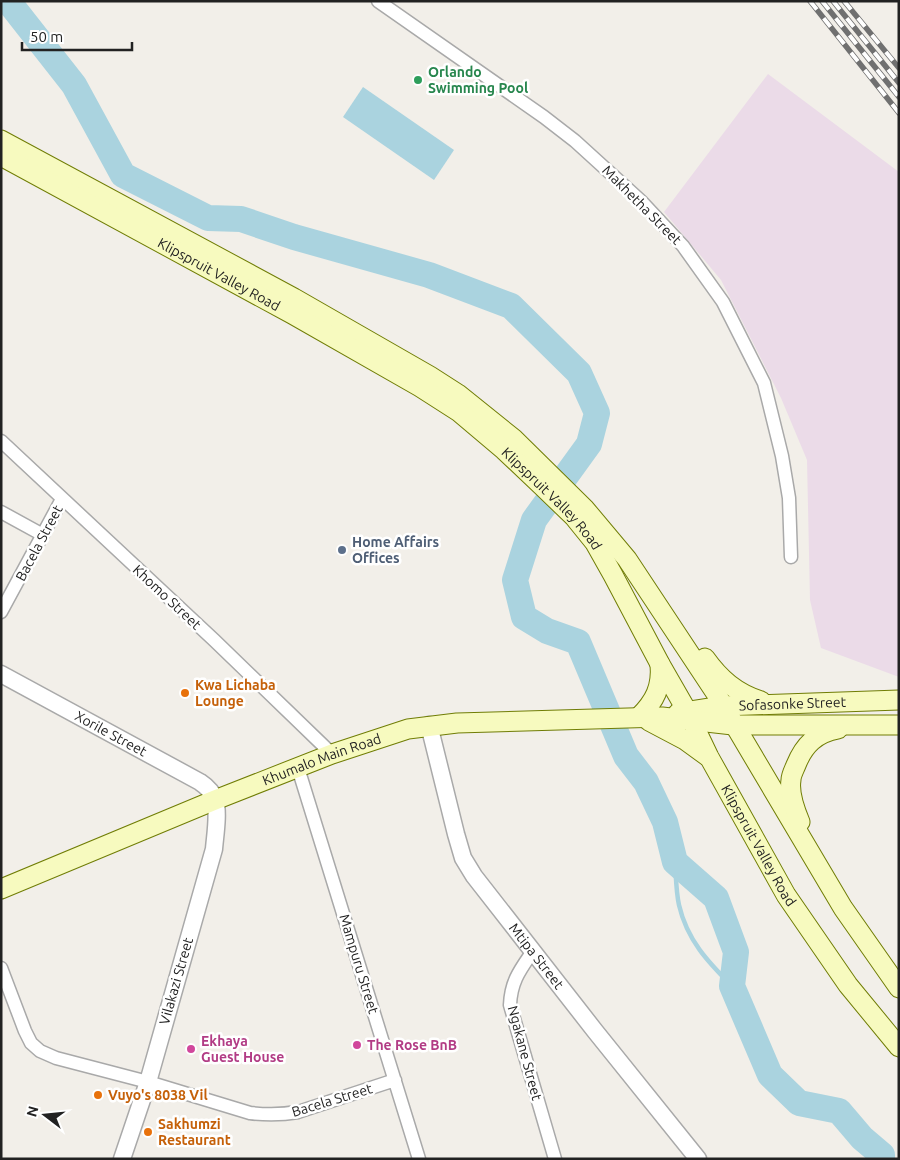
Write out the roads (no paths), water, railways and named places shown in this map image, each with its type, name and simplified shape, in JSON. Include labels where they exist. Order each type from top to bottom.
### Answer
[{"type":"main road","name":"Klipspruit Valley Road","points":[[1,140],[294,298],[422,371],[458,394],[628,559],[734,725],[843,908],[899,988]]},
{"type":"main road","name":"Klipspruit Valley Road","points":[[1,156],[367,356],[509,444]]},
{"type":"main road","name":"Klipspruit Valley Road","points":[[580,513],[660,664],[690,716],[709,757],[786,895],[848,984],[899,1047]]},
{"type":"main road","points":[[628,559],[654,585],[718,676],[737,691],[769,704]]},
{"type":"main road","points":[[660,664],[660,682],[656,697],[639,717],[669,730],[709,757]]},
{"type":"main road","name":"Sofasonke Street","points":[[690,716],[722,706],[899,700]]},
{"type":"main road","name":"Khumalo Main Road","points":[[1,889],[215,800],[391,733],[429,726],[690,716]]},
{"type":"main road","name":"Sofasonke Street","points":[[690,716],[734,725],[899,725]]},
{"type":"main road","points":[[820,868],[798,818],[791,779],[804,748],[812,740],[828,731],[861,725]]},
{"type":"street","name":"Makhetha Street","points":[[378,1],[520,100],[575,141],[642,202],[683,246],[724,302],[764,383],[782,456],[788,490],[791,557]]},
{"type":"street","name":"Khomo Street","points":[[1,441],[214,640],[332,754]]},
{"type":"street","name":"Bacela Street","points":[[1,612],[62,499]]},
{"type":"street","points":[[1,512],[43,535]]},
{"type":"street","name":"Xorile Street","points":[[1,674],[200,782],[207,787],[215,800]]},
{"type":"street","name":"Mtipa Street","points":[[429,726],[456,834],[464,858],[486,894],[698,1159]]},
{"type":"street","name":"Mampuru Street","points":[[298,768],[419,1159]]},
{"type":"street","name":"Vilakazi Street","points":[[122,1159],[148,1082],[214,849],[215,800]]},
{"type":"street","name":"Ngakane Street","points":[[533,951],[515,977],[511,990],[510,1005],[555,1159]]},
{"type":"street","name":"Bacela Street","points":[[1,968],[31,1043],[40,1051],[56,1058],[148,1082],[250,1113],[267,1116],[298,1112],[395,1080]]},
{"type":"water","points":[[363,87],[454,150],[434,180],[343,117]]},
{"type":"waterway","points":[[8,1],[74,85],[123,175],[208,218],[241,219],[294,237],[429,275],[511,306],[579,373],[597,413],[589,444],[534,520],[515,580],[524,617],[547,631],[578,642],[626,756],[646,782],[665,822],[675,862],[716,898],[736,952],[732,986],[770,1075],[799,1103],[839,1111],[862,1138],[882,1155],[882,1159]]},
{"type":"waterway","points":[[675,862],[678,900],[687,929],[707,959],[732,986]]},
{"type":"railway","points":[[810,1],[899,113]]},
{"type":"railway","points":[[822,1],[899,97]]},
{"type":"railway","points":[[833,1],[899,83]]},
{"type":"railway","points":[[844,1],[899,68]]},
{"type":"place","name":"Orlando Swimming Pool","points":[[418,80]]},
{"type":"place","name":"Home Affairs Offices","points":[[342,550]]},
{"type":"place","name":"Kwa Lichaba Lounge","points":[[185,693]]},
{"type":"place","name":"The Rose BnB","points":[[357,1045]]},
{"type":"place","name":"Ekhaya Guest House","points":[[191,1049]]},
{"type":"place","name":"Vuyo's 8038 Vil","points":[[98,1095]]},
{"type":"place","name":"Sakhumzi Restaurant","points":[[148,1132]]}]
